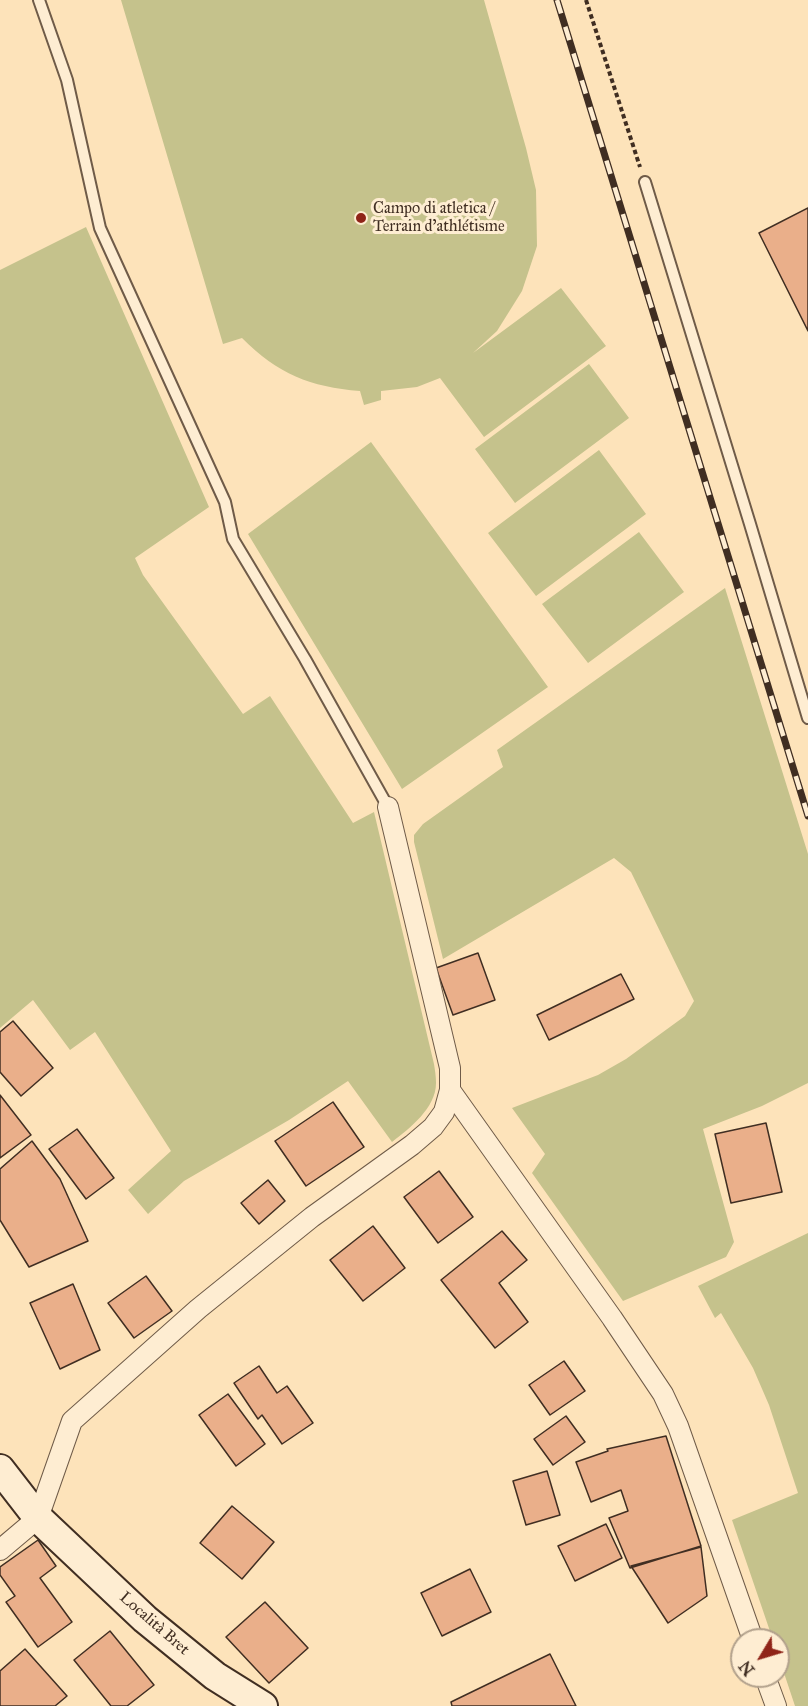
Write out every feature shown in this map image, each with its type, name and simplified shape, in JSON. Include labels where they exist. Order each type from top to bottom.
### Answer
[{"type":"street","points":[[0,1550],[45,1526],[72,1421],[198,1309],[312,1217],[412,1145],[433,1127],[444,1112],[450,1090],[450,1068],[388,807]]},
{"type":"street","points":[[450,1090],[582,1274],[663,1394],[678,1426],[749,1628]]},
{"type":"street","name":"Località Bret","points":[[0,1469],[45,1526],[153,1626],[215,1676],[263,1706]]},
{"type":"street","points":[[769,1688],[776,1706]]},
{"type":"lane","points":[[39,0],[66,80],[100,228],[225,502],[233,539],[305,658],[388,807]]},
{"type":"lane","points":[[645,182],[808,718]]},
{"type":"path","points":[[586,0],[645,182]]},
{"type":"shaded area","name":"Campo di atletica / Terrain d'athlétisme","points":[[121,0],[484,0],[536,190],[537,246],[522,291],[497,331],[473,353],[561,288],[606,346],[484,437],[440,378],[417,387],[381,391],[381,400],[364,405],[360,391],[310,382],[282,370],[242,338],[223,344]]},
{"type":"shaded area","points":[[86,227],[209,507],[135,558],[143,575],[243,714],[270,696],[353,823],[374,812],[436,1078],[435,1092],[427,1109],[414,1124],[392,1142],[348,1081],[289,1120],[184,1181],[148,1214],[128,1190],[171,1151],[95,1032],[70,1050],[33,1000],[0,1028],[0,270]]},
{"type":"shaded area","points":[[589,364],[629,418],[515,503],[475,449]]},
{"type":"shaded area","points":[[371,442],[548,687],[402,789],[248,534]]},
{"type":"shaded area","points":[[599,450],[646,514],[536,596],[488,533]]},
{"type":"shaded area","points":[[639,532],[684,592],[588,663],[542,604]]},
{"type":"shaded area","points":[[725,588],[808,854],[808,1083],[762,1106],[703,1129],[734,1242],[726,1257],[623,1301],[532,1173],[545,1154],[512,1108],[598,1075],[626,1059],[685,1016],[694,1001],[631,872],[614,858],[443,959],[414,835],[423,824],[503,767],[497,750]]},
{"type":"shaded area","points":[[808,1233],[808,1706],[795,1706],[789,1688],[790,1628],[769,1628],[732,1520],[798,1493],[769,1405],[753,1368],[721,1313],[715,1318],[698,1286]]},
{"type":"building","points":[[808,208],[808,331],[759,233]]},
{"type":"building","points":[[478,953],[495,1000],[453,1015],[436,968]]},
{"type":"building","points":[[621,974],[634,999],[549,1040],[537,1015]]},
{"type":"building","points":[[13,1021],[53,1068],[21,1096],[0,1072],[0,1032]]},
{"type":"building","points":[[0,1095],[31,1135],[0,1158]]},
{"type":"building","points":[[333,1102],[364,1147],[306,1186],[275,1141]]},
{"type":"building","points":[[766,1123],[782,1192],[731,1203],[715,1134]]},
{"type":"building","points":[[77,1129],[114,1178],[86,1199],[49,1149]]},
{"type":"building","points":[[32,1141],[60,1179],[88,1241],[29,1267],[0,1220],[0,1169]]},
{"type":"building","points":[[439,1171],[473,1217],[438,1243],[404,1197]]},
{"type":"building","points":[[268,1180],[285,1201],[259,1224],[241,1203]]},
{"type":"building","points":[[373,1226],[405,1268],[363,1301],[330,1260]]},
{"type":"building","points":[[502,1231],[527,1260],[499,1283],[528,1322],[495,1348],[441,1280]]},
{"type":"building","points":[[146,1276],[172,1311],[134,1338],[108,1303]]},
{"type":"building","points":[[73,1284],[100,1350],[60,1369],[30,1303]]},
{"type":"building","points":[[564,1361],[585,1391],[550,1415],[529,1385]]},
{"type":"building","points":[[259,1366],[277,1393],[287,1386],[313,1423],[282,1444],[262,1415],[258,1419],[234,1383]]},
{"type":"building","points":[[228,1394],[265,1444],[236,1466],[199,1415]]},
{"type":"building","points":[[566,1416],[585,1442],[553,1465],[534,1439]]},
{"type":"building","points":[[666,1436],[701,1546],[630,1568],[609,1518],[628,1511],[621,1490],[591,1502],[576,1462],[608,1451],[607,1449]]},
{"type":"building","points":[[547,1471],[560,1515],[526,1525],[513,1481]]},
{"type":"building","points":[[232,1506],[274,1542],[242,1579],[200,1543]]},
{"type":"building","points":[[606,1524],[622,1558],[575,1581],[558,1546]]},
{"type":"building","points":[[38,1540],[56,1566],[40,1578],[72,1622],[38,1647],[6,1602],[15,1596],[0,1575],[0,1567]]},
{"type":"building","points":[[701,1547],[707,1596],[668,1623],[631,1566]]},
{"type":"building","points":[[470,1569],[491,1612],[442,1636],[421,1593]]},
{"type":"building","points":[[265,1602],[308,1648],[269,1683],[226,1637]]},
{"type":"building","points":[[110,1631],[154,1685],[127,1706],[111,1706],[74,1660]]},
{"type":"building","points":[[25,1649],[67,1696],[55,1706],[0,1706],[0,1671]]},
{"type":"building","points":[[550,1654],[576,1706],[452,1706],[451,1702]]},
{"type":"railway","points":[[557,0],[808,816]]},
{"type":"place","name":"Campo di atletica / Terrain d'athlétisme","points":[[361,218]]}]
